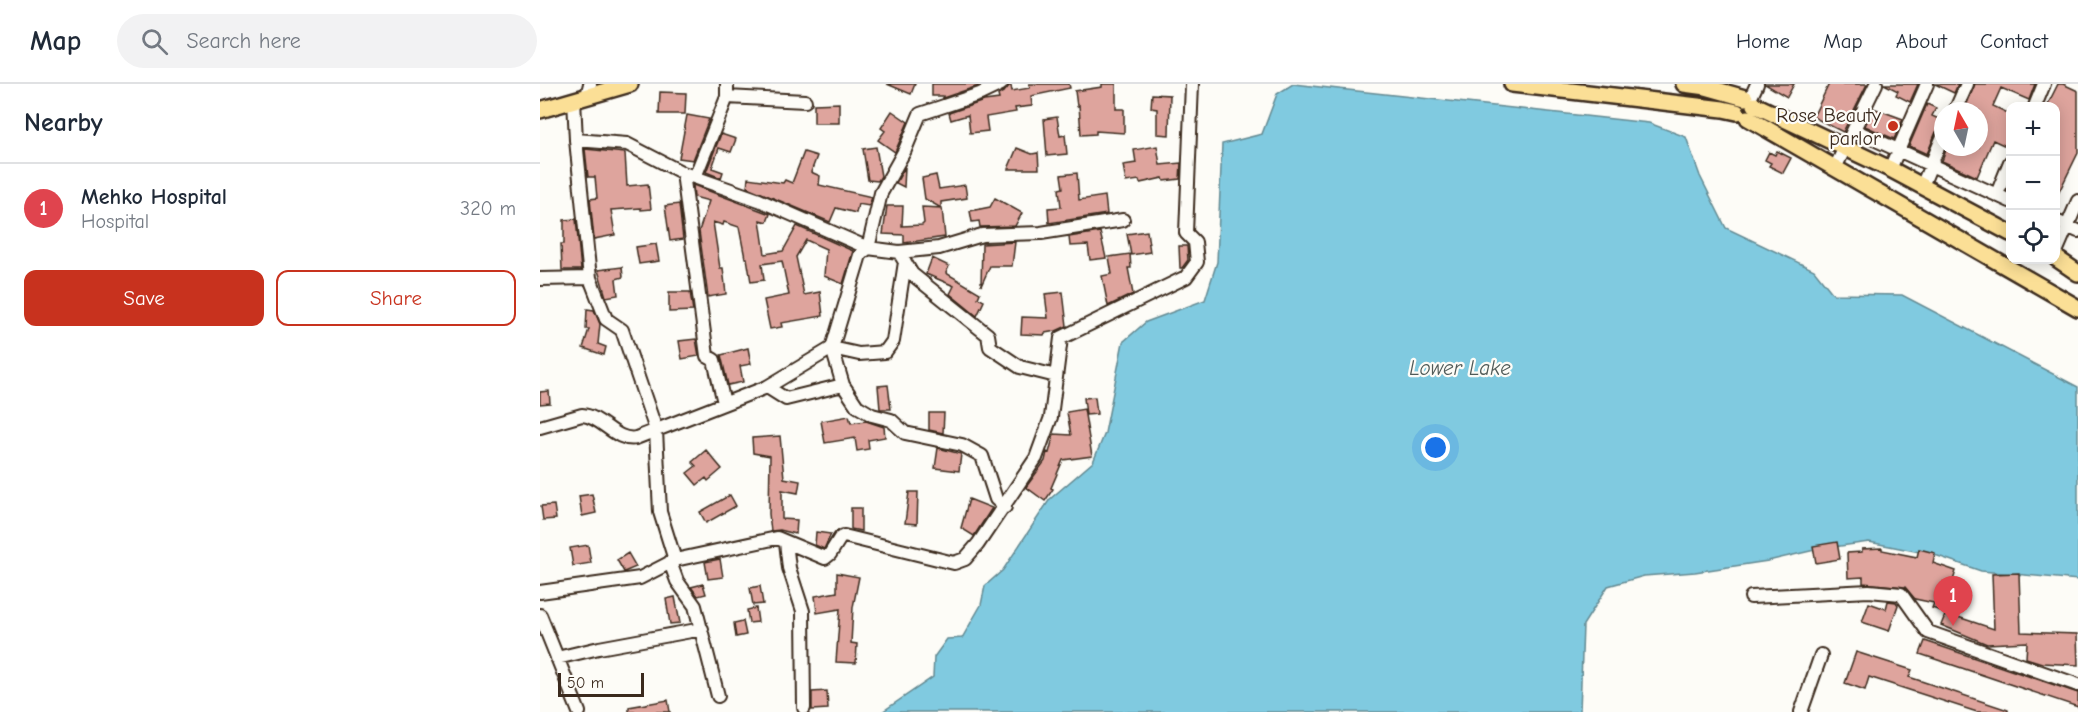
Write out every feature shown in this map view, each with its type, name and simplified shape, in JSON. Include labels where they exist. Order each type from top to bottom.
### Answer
[{"type":"main road","points":[[540,110],[584,93],[630,84]]},
{"type":"main road","points":[[1512,84],[1723,109],[1747,106],[1835,168],[2078,308]]},
{"type":"main road","points":[[1684,84],[1706,87],[1845,146],[2006,231]]},
{"type":"main road","points":[[2060,261],[2078,273]]},
{"type":"street","points":[[695,177],[727,97],[727,84]]},
{"type":"street","points":[[1001,84],[980,94],[920,114],[905,150],[881,193],[868,248],[860,255],[832,348],[843,385],[857,406],[872,415],[891,420],[905,433],[962,445],[982,456],[996,499],[1005,507]]},
{"type":"street","points":[[540,592],[640,578],[673,561],[777,538],[825,558],[840,538],[844,537],[954,563],[965,559],[1005,507],[1036,458],[1051,417],[1061,338],[1186,277],[1197,262],[1195,242],[1186,233],[1192,84]]},
{"type":"street","points":[[1747,106],[1757,84]]},
{"type":"street","points":[[1835,168],[1876,84]]},
{"type":"street","points":[[1890,169],[1927,84]]},
{"type":"street","points":[[1959,102],[1967,84]]},
{"type":"street","points":[[2037,102],[2044,84]]},
{"type":"street","points":[[584,93],[576,140],[590,278],[606,319],[622,330],[656,430],[660,512],[677,581],[695,606],[702,628],[718,696]]},
{"type":"street","points":[[727,97],[805,101]]},
{"type":"street","points":[[1854,130],[2006,199]]},
{"type":"street","points":[[576,140],[627,144],[683,173],[759,200],[868,248],[902,257],[982,236],[1041,233],[1123,220]]},
{"type":"street","points":[[1922,186],[1934,155]]},
{"type":"street","points":[[1996,194],[2006,171]]},
{"type":"street","points":[[683,173],[707,356],[714,360],[724,403]]},
{"type":"street","points":[[2060,241],[2078,201]]},
{"type":"street","points":[[902,257],[912,274],[988,335],[990,347],[1020,367],[1056,376]]},
{"type":"street","points":[[540,427],[589,415],[622,437],[630,439],[767,387],[832,348],[859,354],[885,352],[893,341],[902,257]]},
{"type":"street","points":[[540,279],[590,278]]},
{"type":"street","points":[[767,387],[786,399],[843,385]]},
{"type":"street","points":[[786,542],[789,568],[803,611],[804,708]]},
{"type":"street","points":[[1751,597],[1869,591],[1901,594],[1928,632],[2078,684]]},
{"type":"street","points":[[540,615],[579,712]]},
{"type":"street","points":[[557,658],[702,628]]},
{"type":"street","points":[[1801,712],[1821,655]]},
{"type":"water","name":"Lower Lake","points":[[1293,84],[1649,123],[1686,137],[1700,176],[1726,228],[1814,270],[1833,294],[1902,295],[2078,387],[2078,580],[1981,571],[1935,555],[1869,542],[1819,549],[1768,561],[1695,572],[1644,576],[1608,586],[1583,625],[1580,712],[882,712],[933,677],[934,657],[947,639],[962,638],[981,605],[985,586],[1003,570],[1050,499],[1093,462],[1105,433],[1123,342],[1146,322],[1205,300],[1217,262],[1222,144],[1262,134],[1277,94]]},
{"type":"building","points":[[887,84],[915,84],[911,94]]},
{"type":"building","points":[[932,84],[977,84],[978,86],[943,98],[943,96],[932,96]]},
{"type":"building","points":[[1029,84],[1069,84],[1070,88],[1031,96],[1032,106],[1015,108],[1016,112],[986,117],[988,131],[970,133],[968,115],[951,120],[949,113],[984,101],[999,99],[998,95],[1009,86],[1012,91],[1030,88]]},
{"type":"building","points":[[1102,84],[1116,84],[1116,109],[1124,109],[1124,133],[1096,131],[1096,134],[1081,135],[1079,105],[1077,106],[1075,91],[1102,87]]},
{"type":"building","points":[[1765,84],[1794,84],[1787,97]]},
{"type":"building","points":[[1829,84],[1867,84],[1843,132],[1813,117]]},
{"type":"building","points":[[1884,84],[1918,84],[1910,102],[1896,95],[1898,91]]},
{"type":"building","points":[[1935,84],[1958,84],[1954,93]]},
{"type":"building","points":[[1975,84],[2035,84],[2029,100],[2001,88],[1993,106],[2006,112],[2006,146],[1993,140],[1988,152],[1988,102],[1968,102]]},
{"type":"building","points":[[2058,84],[2078,91],[2078,153],[2060,190],[2060,102],[2049,102]]},
{"type":"building","points":[[660,92],[686,93],[685,114],[659,114]]},
{"type":"building","points":[[1152,94],[1170,95],[1169,135],[1157,134],[1157,109],[1151,108]]},
{"type":"building","points":[[839,103],[839,123],[814,123],[814,104]]},
{"type":"building","points":[[1927,104],[1934,107],[1932,116],[1934,117],[1934,137],[1927,154],[1909,146]]},
{"type":"building","points":[[1873,108],[1903,119],[1894,139],[1865,126]]},
{"type":"building","points":[[892,111],[908,122],[895,152],[878,140],[885,131],[881,128]]},
{"type":"building","points":[[687,115],[709,119],[693,160],[679,158]]},
{"type":"building","points":[[1057,117],[1060,136],[1065,135],[1067,154],[1047,156],[1044,119]]},
{"type":"building","points":[[721,134],[736,139],[731,152],[719,148],[712,168],[723,172],[721,178],[706,172]]},
{"type":"building","points":[[1157,146],[1160,165],[1181,163],[1180,179],[1164,181],[1163,178],[1140,183],[1139,180],[1126,182],[1123,165],[1136,163],[1134,150]]},
{"type":"building","points":[[876,147],[881,176],[878,181],[868,180],[863,149]]},
{"type":"building","points":[[1017,148],[1032,154],[1038,153],[1039,169],[1008,169]]},
{"type":"building","points":[[585,149],[625,153],[627,186],[648,184],[651,209],[611,210],[615,235],[594,239],[590,199],[597,198],[595,177],[588,177]]},
{"type":"building","points":[[1777,151],[1791,158],[1783,173],[1769,166],[1771,163],[1765,160],[1769,152],[1775,155]]},
{"type":"building","points":[[804,152],[817,156],[811,172],[820,176],[819,185],[872,197],[869,206],[858,204],[856,213],[836,208],[830,222],[747,187],[748,178],[783,183],[785,180],[792,183]]},
{"type":"building","points":[[1944,156],[1986,156],[1977,177],[1942,161]]},
{"type":"building","points":[[905,167],[904,187],[896,183]]},
{"type":"building","points":[[1077,173],[1079,200],[1105,196],[1107,214],[1049,223],[1048,208],[1061,207],[1059,189],[1063,188],[1061,175]]},
{"type":"building","points":[[936,175],[939,189],[965,185],[967,198],[941,202],[941,208],[925,199],[922,178]]},
{"type":"building","points":[[693,185],[770,214],[767,222],[760,220],[765,254],[783,251],[797,226],[853,251],[843,284],[824,276],[826,249],[806,240],[796,257],[804,295],[820,292],[823,316],[781,323],[782,327],[770,329],[764,300],[789,295],[782,261],[762,264],[764,280],[751,282],[739,227],[724,222],[723,225],[713,222],[726,294],[708,297],[699,231],[709,201],[694,197]]},
{"type":"building","points":[[995,198],[1022,213],[1015,226],[980,227],[979,221],[972,222],[970,211],[990,207]]},
{"type":"building","points":[[679,204],[683,239],[670,241],[665,206]]},
{"type":"building","points":[[887,206],[903,206],[902,226],[922,225],[924,223],[922,207],[942,208],[945,237],[904,243],[904,235],[883,234]]},
{"type":"building","points":[[576,219],[581,270],[562,270],[561,244],[564,244],[564,220]]},
{"type":"building","points":[[1147,231],[1150,252],[1131,255],[1127,234]]},
{"type":"building","points":[[1100,232],[1106,258],[1090,260],[1088,245],[1070,246],[1069,237]]},
{"type":"building","points":[[1015,242],[1012,266],[990,266],[981,286],[982,244]]},
{"type":"building","points":[[656,244],[659,261],[639,264],[636,247]]},
{"type":"building","points":[[1179,246],[1187,246],[1188,260],[1182,268],[1180,268]]},
{"type":"building","points":[[1130,254],[1131,268],[1128,268],[1133,294],[1108,306],[1102,276],[1112,274],[1109,257]]},
{"type":"building","points":[[932,258],[949,266],[946,273],[980,293],[978,298],[984,301],[977,316],[950,294],[954,286],[926,274]]},
{"type":"building","points":[[622,267],[623,277],[616,279],[618,295],[606,297],[598,270]]},
{"type":"building","points":[[669,292],[690,292],[693,311],[669,312]]},
{"type":"building","points":[[1063,292],[1067,326],[1044,335],[1021,334],[1022,317],[1048,318],[1045,294]]},
{"type":"building","points":[[587,309],[594,310],[600,324],[598,344],[606,347],[604,355],[583,348],[589,329],[586,329]]},
{"type":"building","points":[[696,339],[699,356],[682,359],[679,341]]},
{"type":"building","points":[[748,348],[751,364],[740,366],[743,382],[728,385],[721,355]]},
{"type":"building","points":[[888,385],[891,409],[880,409],[878,386]]},
{"type":"building","points":[[549,391],[550,403],[540,404],[540,392]]},
{"type":"building","points":[[1095,397],[1097,414],[1086,415],[1084,398]]},
{"type":"building","points":[[1084,409],[1092,456],[1063,460],[1051,488],[1053,489],[1045,501],[1026,487],[1045,461],[1054,434],[1071,435],[1067,412]]},
{"type":"building","points":[[929,413],[944,413],[943,433],[929,430]]},
{"type":"building","points":[[849,416],[851,423],[866,421],[884,427],[885,437],[868,440],[869,449],[857,451],[855,438],[825,443],[821,421]]},
{"type":"building","points":[[780,436],[784,478],[800,481],[798,493],[782,490],[782,519],[797,520],[796,534],[780,530],[771,531],[770,456],[753,453],[752,438]]},
{"type":"building","points":[[938,448],[961,454],[959,471],[935,468]]},
{"type":"building","points":[[706,450],[722,469],[708,481],[706,478],[697,485],[687,473],[696,466],[692,462]]},
{"type":"building","points":[[909,492],[918,492],[917,524],[905,523]]},
{"type":"building","points":[[592,494],[596,513],[582,516],[579,496]]},
{"type":"building","points":[[730,495],[736,506],[706,523],[700,512]]},
{"type":"building","points":[[969,499],[992,508],[974,536],[961,528]]},
{"type":"building","points":[[554,505],[556,519],[543,520],[541,506]]},
{"type":"building","points":[[851,508],[861,508],[861,531],[851,529]]},
{"type":"building","points":[[816,532],[831,534],[824,549],[815,545]]},
{"type":"building","points":[[1837,542],[1840,559],[1816,563],[1813,546]]},
{"type":"building","points":[[588,545],[591,563],[573,566],[570,548]]},
{"type":"building","points":[[1882,548],[1882,550],[1917,557],[1919,549],[1935,553],[1933,563],[1956,571],[1947,600],[1957,604],[1953,615],[1932,608],[1934,603],[1915,599],[1905,587],[1863,583],[1863,577],[1848,578],[1847,553],[1862,552],[1862,549]]},
{"type":"building","points":[[628,553],[636,567],[624,572],[617,560]]},
{"type":"building","points":[[720,559],[723,577],[708,579],[705,562]]},
{"type":"building","points":[[837,573],[859,577],[853,607],[851,643],[857,644],[856,663],[836,662],[840,609],[817,613],[815,596],[837,592]]},
{"type":"building","points":[[2019,573],[2021,632],[2077,634],[2078,665],[2042,663],[2026,658],[2027,642],[1987,644],[1941,625],[1946,613],[1994,629],[1992,574]]},
{"type":"building","points":[[703,584],[706,594],[698,596],[691,587]]},
{"type":"building","points":[[760,586],[763,604],[753,605],[750,588]]},
{"type":"building","points":[[675,597],[680,623],[670,624],[666,599]]},
{"type":"building","points":[[1888,601],[1896,602],[1898,605],[1889,631],[1862,622],[1869,603],[1886,609]]},
{"type":"building","points":[[756,608],[758,622],[749,623],[747,610]]},
{"type":"building","points":[[743,621],[746,635],[736,637],[734,623]]},
{"type":"building","points":[[1925,641],[2078,693],[2078,707],[1920,654]]},
{"type":"building","points":[[1856,652],[1912,670],[1909,677],[2008,710],[2008,712],[1977,712],[1869,677],[1865,690],[1845,683]]},
{"type":"building","points":[[827,691],[828,709],[812,710],[812,692]]},
{"type":"building","points":[[668,700],[670,712],[629,712],[629,707]]},
{"type":"place","name":"Rose Beauty parlor","points":[[1893,126]]},
{"type":"place","name":"Mehko Hospital","points":[[1953,626]]}]
